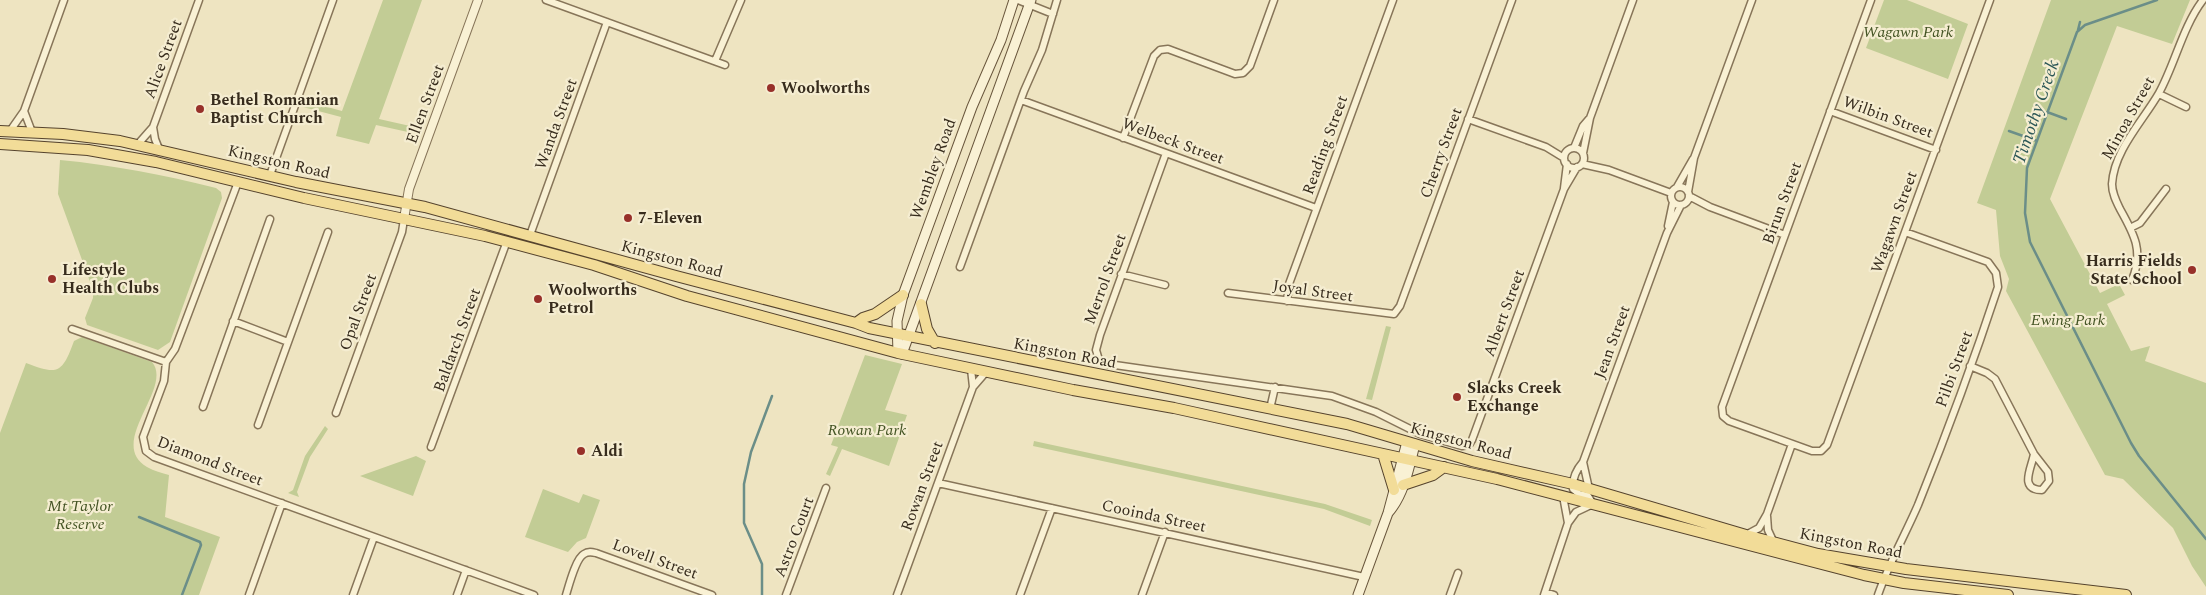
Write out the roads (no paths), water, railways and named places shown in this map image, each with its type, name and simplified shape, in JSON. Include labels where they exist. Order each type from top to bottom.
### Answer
[{"type":"main road","name":"Wembley Road","points":[[900,354],[897,334],[898,314],[903,295],[968,116],[1016,0]]},
{"type":"main road","points":[[900,354],[921,304],[1030,2]]},
{"type":"main road","name":"Kingston Road","points":[[5,131],[92,137],[138,144],[270,175],[406,203],[869,328],[935,343],[1347,424],[1472,461],[1573,484],[1746,535],[1818,554],[1889,566],[2126,595]]},
{"type":"main road","name":"Kingston Road","points":[[0,144],[54,147],[114,154],[156,162],[304,198],[404,218],[507,242],[594,265],[687,296],[900,354],[1174,408],[1444,467],[1563,496],[1785,556],[1884,579],[2008,595]]},
{"type":"main road","points":[[856,323],[862,318],[875,314],[903,295]]},
{"type":"main road","points":[[921,304],[927,329],[935,343]]},
{"type":"main road","points":[[1358,595],[1398,488],[1411,443]]},
{"type":"main road","points":[[1383,454],[1398,488]]},
{"type":"main road","points":[[1398,488],[1432,475],[1444,467]]},
{"type":"street","points":[[5,131],[24,111],[64,0]]},
{"type":"street","name":"Alice Street","points":[[138,144],[153,127],[198,0]]},
{"type":"street","points":[[270,175],[333,0]]},
{"type":"street","name":"Ellen Street","points":[[404,218],[408,189],[478,0]]},
{"type":"street","points":[[546,0],[725,65]]},
{"type":"street","points":[[715,61],[741,0]]},
{"type":"street","name":"Wembley Road","points":[[1016,0],[1030,2],[1053,14]]},
{"type":"street","points":[[1123,138],[1154,56],[1160,50],[1168,49],[1236,74],[1243,73],[1250,66],[1274,0]]},
{"type":"street","name":"Reading Street","points":[[1287,301],[1289,284],[1393,0]]},
{"type":"street","name":"Cherry Street","points":[[1394,314],[1400,306],[1512,0]]},
{"type":"street","name":"Albert Street","points":[[1469,445],[1564,189],[1581,161],[1590,118],[1633,0]]},
{"type":"street","name":"Jean Street","points":[[1573,484],[1578,467],[1583,462],[1667,233],[1686,199],[1694,158],[1752,0]]},
{"type":"street","name":"Birun Street","points":[[1792,444],[1729,421],[1723,416],[1722,407],[1871,0]]},
{"type":"street","name":"Wagawn Street","points":[[1792,444],[1812,451],[1821,451],[1827,445],[1990,0]]},
{"type":"street","name":"Minoa Street","points":[[2132,280],[2138,266],[2138,258],[2130,228],[2113,194],[2114,172],[2129,140],[2159,94],[2202,0]]},
{"type":"street","points":[[960,266],[1020,100],[1042,50],[1053,14],[1054,1]]},
{"type":"street","points":[[2198,6],[2206,9]]},
{"type":"street","name":"Wanda Street","points":[[530,235],[607,22]]},
{"type":"street","points":[[2159,94],[2186,107]]},
{"type":"street","name":"Welbeck Street","points":[[1020,100],[1316,208]]},
{"type":"street","points":[[24,111],[32,132]]},
{"type":"street","name":"Wilbin Street","points":[[1830,111],[1936,150]]},
{"type":"street","name":"Albert Street","points":[[1574,148],[1583,126],[1590,118]]},
{"type":"street","points":[[1468,119],[1546,148],[1566,158],[1609,170],[1672,193]]},
{"type":"street","points":[[153,127],[159,149]]},
{"type":"street","points":[[1566,158],[1574,148],[1580,149],[1581,161]]},
{"type":"street","name":"Merrol Street","points":[[1166,153],[1096,346],[1096,354],[1101,361],[1337,397],[1432,438],[1458,446],[1469,445]]},
{"type":"street","name":"Albert Street","points":[[1564,189],[1566,158]]},
{"type":"street","name":"Jean Street","points":[[1667,233],[1673,202],[1672,193],[1694,158]]},
{"type":"street","name":"Diamond Street","points":[[238,182],[175,349],[166,362],[164,380],[143,437],[146,451],[154,457],[534,595]]},
{"type":"street","points":[[1677,187],[1683,188],[1686,199]]},
{"type":"street","points":[[2130,228],[2140,223],[2166,189]]},
{"type":"street","points":[[1673,202],[1686,199],[1785,235]]},
{"type":"street","name":"Opal Street","points":[[336,414],[402,232],[404,218]]},
{"type":"street","points":[[203,407],[270,219]]},
{"type":"street","points":[[258,425],[328,232]]},
{"type":"street","name":"Pilbi Street","points":[[1878,595],[1889,566],[1918,504],[1998,287],[1996,273],[1988,262],[1906,232]]},
{"type":"street","name":"Baldarch Street","points":[[431,447],[507,242]]},
{"type":"street","points":[[1121,274],[1165,285]]},
{"type":"street","name":"Joyal Street","points":[[1228,293],[1394,314]]},
{"type":"street","points":[[233,321],[288,342]]},
{"type":"street","points":[[72,329],[166,362]]},
{"type":"street","points":[[1970,366],[1987,372],[1995,379],[2034,454],[2048,472],[2049,480],[2042,490],[2032,487],[2028,482],[2027,476],[2034,454]]},
{"type":"street","name":"Rowan Street","points":[[971,369],[973,387]]},
{"type":"street","name":"Rowan Street","points":[[897,595],[973,387],[986,372]]},
{"type":"street","points":[[1270,409],[1275,387]]},
{"type":"street","points":[[1746,535],[1759,528],[1768,514],[1792,444]]},
{"type":"street","points":[[1583,462],[1589,489]]},
{"type":"street","name":"Cooinda Street","points":[[938,483],[1364,577]]},
{"type":"street","points":[[1554,595],[1544,594],[1568,523],[1576,512],[1593,504],[1588,496],[1576,492],[1573,484]]},
{"type":"street","name":"Astro Court","points":[[786,595],[826,488]]},
{"type":"street","points":[[1563,496],[1568,523]]},
{"type":"street","points":[[249,595],[282,503]]},
{"type":"street","points":[[1020,595],[1052,508]]},
{"type":"street","points":[[1768,514],[1768,530],[1774,543]]},
{"type":"street","points":[[1142,595],[1165,532]]},
{"type":"street","points":[[353,595],[374,537]]},
{"type":"street","name":"Lovell Street","points":[[566,595],[582,554],[588,552],[596,552],[694,592],[712,595]]},
{"type":"street","points":[[456,595],[466,570]]},
{"type":"street","points":[[1450,595],[1458,573]]},
{"type":"waterway","name":"Timothy Creek","points":[[2157,0],[2085,25],[2077,32],[2027,168],[2025,213],[2030,242],[2131,443],[2139,456],[2206,539]]},
{"type":"waterway","name":"Timothy Creek","points":[[2078,30],[2080,22]]},
{"type":"waterway","points":[[2047,112],[2066,119]]},
{"type":"waterway","points":[[2009,131],[2037,141]]},
{"type":"waterway","points":[[762,595],[762,564],[744,523],[744,484],[751,452],[772,396]]},
{"type":"waterway","points":[[139,517],[200,542],[201,545],[182,595]]},
{"type":"place","name":"Woolworths","points":[[771,88]]},
{"type":"place","name":"Bethel Romanian Baptist Church","points":[[200,109]]},
{"type":"place","name":"7-Eleven","points":[[628,218]]},
{"type":"place","name":"Harris Fields State School","points":[[2192,270]]},
{"type":"place","name":"Lifestyle Health Clubs","points":[[52,279]]},
{"type":"place","name":"Woolworths Petrol","points":[[538,299]]},
{"type":"place","name":"Slacks Creek Exchange","points":[[1457,397]]},
{"type":"place","name":"Aldi","points":[[581,451]]},
{"type":"park label","name":"Wagawn Park","points":[[1908,32]]},
{"type":"park label","name":"Ewing Park","points":[[2068,320]]},
{"type":"park label","name":"Rowan Park","points":[[867,430]]},
{"type":"park label","name":"Mt Taylor Reserve","points":[[80,515]]}]
